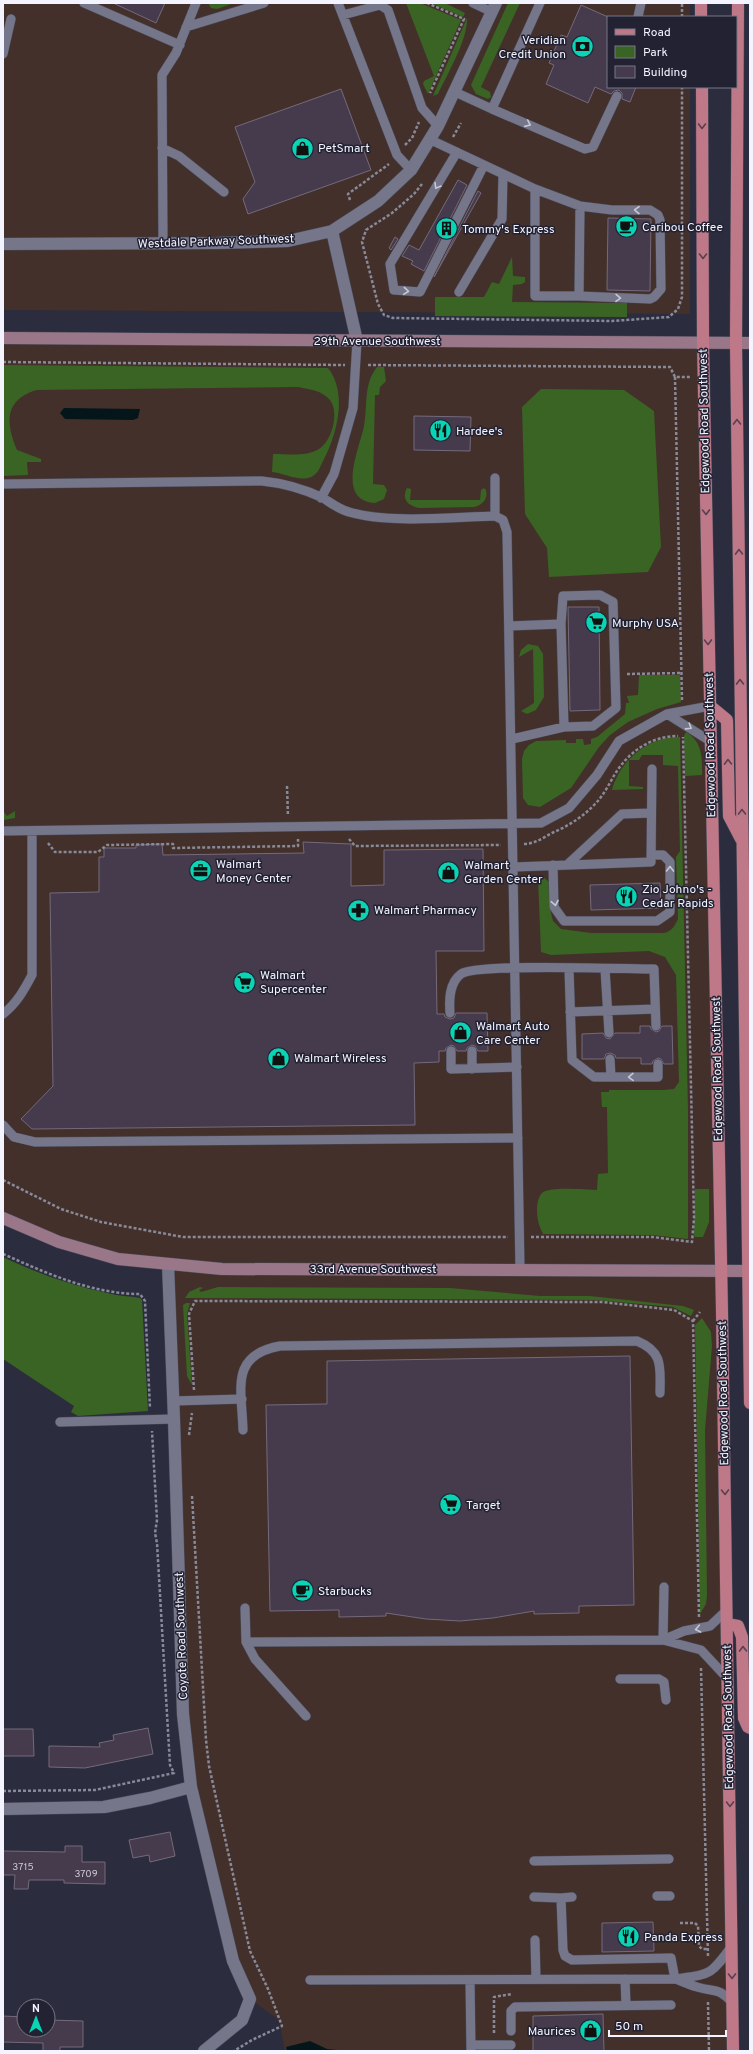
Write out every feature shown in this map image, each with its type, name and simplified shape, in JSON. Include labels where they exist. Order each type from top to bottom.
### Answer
[{"type":"main road","points":[[701,3],[701,16]]},
{"type":"main road","points":[[738,3],[736,343],[742,840],[747,895],[750,1403]]},
{"type":"main road","name":"Edgewood Road Southwest","points":[[702,88],[703,343],[727,1610],[733,2051]]},
{"type":"main road","points":[[710,706],[727,720],[729,816],[742,840]]},
{"type":"main road","points":[[727,1624],[738,1626],[742,1637],[744,1718],[748,1727],[750,1728]]},
{"type":"street","name":"Westdale Parkway Southwest","points":[[3,244],[163,243],[288,240],[332,231],[378,201],[411,170],[431,140],[494,7]]},
{"type":"street","points":[[332,231],[357,341]]},
{"type":"street","name":"29th Avenue Southwest","points":[[3,338],[750,343]]},
{"type":"street","name":"33rd Avenue Southwest","points":[[3,1218],[67,1244],[118,1259],[222,1269],[749,1271]]},
{"type":"street","name":"Coyote Road Southwest","points":[[168,1264],[174,1402],[183,1714],[191,1787],[233,1962],[250,1999],[242,2020],[204,2051]]},
{"type":"street","points":[[3,1809],[104,1807],[150,1798],[191,1787]]},
{"type":"lane","points":[[84,3],[180,45]]},
{"type":"lane","points":[[163,243],[162,75],[180,45],[196,3]]},
{"type":"lane","points":[[186,27],[264,3]]},
{"type":"lane","points":[[338,3],[397,154],[411,170]]},
{"type":"lane","points":[[473,3],[494,7]]},
{"type":"lane","points":[[492,109],[540,3]]},
{"type":"lane","points":[[638,16],[641,3]]},
{"type":"lane","points":[[343,15],[380,5],[388,10],[422,108],[438,126]]},
{"type":"lane","points":[[3,54],[12,19]]},
{"type":"lane","points":[[455,92],[585,149],[593,147],[617,96]]},
{"type":"lane","points":[[431,140],[535,189],[580,206],[612,210],[650,210],[658,215],[660,220],[661,289],[654,297],[650,299],[535,296],[535,189]]},
{"type":"lane","points":[[162,148],[179,156],[224,192]]},
{"type":"lane","points":[[457,152],[390,264],[394,290],[420,292],[484,165]]},
{"type":"lane","points":[[459,292],[502,219],[503,174]]},
{"type":"lane","points":[[579,296],[580,206]]},
{"type":"lane","points":[[322,498],[334,474],[348,430],[353,408],[357,341]]},
{"type":"lane","points":[[495,478],[495,516]]},
{"type":"lane","points":[[3,484],[262,481],[283,483],[322,498],[348,512],[386,518],[495,516],[503,520],[508,532],[520,1269]]},
{"type":"lane","points":[[512,739],[564,727],[593,726],[616,708],[613,602],[600,595],[563,596],[561,624],[564,727]]},
{"type":"lane","points":[[509,626],[561,624]]},
{"type":"lane","points":[[3,831],[32,832],[541,823],[569,808],[597,775],[619,742],[667,714],[710,706]]},
{"type":"lane","points":[[667,714],[710,741]]},
{"type":"lane","points":[[514,867],[553,864],[651,862],[652,769]]},
{"type":"lane","points":[[568,864],[622,814],[651,813]]},
{"type":"lane","points":[[3,1014],[12,1008],[24,992],[32,975],[32,832]]},
{"type":"lane","points":[[553,864],[554,907],[564,921],[657,921],[670,912],[670,862],[663,855],[651,855]]},
{"type":"lane","points":[[450,1013],[449,1000],[455,979],[472,969],[654,969],[656,1026]]},
{"type":"lane","points":[[569,969],[572,1060],[594,1077],[658,1077],[658,1064]]},
{"type":"lane","points":[[605,969],[609,1033]]},
{"type":"lane","points":[[570,1012],[655,1009]]},
{"type":"lane","points":[[451,1051],[451,1069],[517,1067]]},
{"type":"lane","points":[[472,1051],[472,1069]]},
{"type":"lane","points":[[610,1058],[611,1077]]},
{"type":"lane","points":[[3,1125],[14,1137],[35,1142],[518,1138]]},
{"type":"lane","points":[[243,1430],[241,1373],[247,1361],[263,1349],[280,1346],[637,1341],[649,1346],[657,1356],[660,1393]]},
{"type":"lane","points":[[174,1402],[242,1399]]},
{"type":"lane","points":[[60,1422],[174,1419]]},
{"type":"lane","points":[[663,1640],[664,1587]]},
{"type":"lane","points":[[246,1608],[246,1642],[255,1660],[306,1716]]},
{"type":"lane","points":[[663,1640],[684,1631],[710,1626],[727,1610]]},
{"type":"lane","points":[[246,1642],[663,1640],[699,1650],[728,1679]]},
{"type":"lane","points":[[620,1679],[659,1679],[664,1682],[666,1700]]},
{"type":"lane","points":[[534,1861],[669,1859]]},
{"type":"lane","points":[[657,1896],[670,1896]]},
{"type":"lane","points":[[534,1897],[572,1898]]},
{"type":"lane","points":[[561,1898],[563,1950],[565,1956],[572,1960],[671,1958],[675,1979]]},
{"type":"lane","points":[[535,1940],[536,1979]]},
{"type":"lane","points":[[310,1980],[675,1979],[708,1973],[718,1965],[732,1946]]},
{"type":"lane","points":[[625,1979],[626,2005]]},
{"type":"lane","points":[[675,1979],[698,1987],[708,1988],[723,1994],[733,2003]]},
{"type":"lane","points":[[470,1980],[471,2048],[511,2045]]},
{"type":"lane","points":[[511,2031],[511,2012],[515,2007],[671,2005]]},
{"type":"path","points":[[682,3],[682,16]]},
{"type":"path","points":[[3,362],[670,367],[675,376],[682,711]]},
{"type":"path","points":[[675,376],[691,376]]},
{"type":"path","points":[[615,674],[682,673]]},
{"type":"path","points":[[3,1180],[61,1209],[101,1222],[183,1237],[653,1237],[692,1242],[694,1218],[682,724]]},
{"type":"path","points":[[3,1254],[52,1276],[91,1287],[129,1294],[140,1294],[144,1301],[156,1520],[155,1533],[158,1543],[170,1765],[174,1773],[95,1790],[3,1791]]},
{"type":"path","points":[[189,1437],[194,1401],[189,1314],[195,1302],[602,1302],[674,1310],[693,1321]]},
{"type":"path","points":[[699,1628],[693,1321],[700,1312]]},
{"type":"path","points":[[191,1491],[206,1740],[209,1766],[250,1951],[268,1989],[282,2026],[252,2040],[234,2051]]},
{"type":"path","points":[[699,1650],[702,1677],[708,1973]]},
{"type":"path","points":[[680,1923],[695,1923],[698,1926],[699,1946],[708,1949]]},
{"type":"path","points":[[708,1988],[709,2051]]},
{"type":"shaded area","points":[[3,3],[690,3],[690,16],[607,16],[607,88],[690,88],[690,314],[3,310]]},
{"type":"shaded area","points":[[3,338],[703,343],[733,2051],[285,2051],[279,2020],[250,1999],[191,1787],[168,1265],[118,1259],[3,1218]]},
{"type":"shaded area","points":[[64,408],[140,409],[138,418],[133,420],[65,419],[60,413]]},
{"type":"shaded area","points":[[310,2041],[327,2049],[346,2051],[287,2051],[286,2047]]},
{"type":"green space","points":[[208,3],[234,3],[217,9],[211,8]]},
{"type":"green space","points":[[406,3],[420,3],[461,20],[428,94],[423,84],[424,81],[434,76]]},
{"type":"green space","points":[[431,3],[445,3],[465,13],[463,17]]},
{"type":"green space","points":[[508,3],[520,3],[481,87],[490,92],[491,97],[488,99],[476,94],[471,85]]},
{"type":"green space","points":[[467,18],[461,46],[438,94],[433,96]]},
{"type":"green space","points":[[512,257],[513,276],[525,277],[525,282],[522,284],[513,285],[512,302],[627,303],[627,317],[435,316],[435,297],[484,297],[492,282],[499,284]]},
{"type":"green space","points":[[3,365],[328,368],[338,389],[339,402],[336,427],[328,451],[315,474],[311,477],[297,478],[272,472],[273,454],[314,452],[324,445],[334,424],[334,408],[327,397],[317,391],[298,387],[37,390],[26,394],[19,399],[13,406],[10,413],[10,421],[13,440],[17,450],[41,459],[41,462],[27,462],[28,475],[3,476]]},
{"type":"green space","points":[[377,367],[384,367],[386,381],[380,387],[379,395],[375,395],[373,484],[384,485],[387,490],[384,499],[375,503],[363,500],[356,493],[353,483],[353,472],[364,426],[368,388]]},
{"type":"green space","points":[[541,389],[624,390],[654,411],[661,547],[648,572],[549,577],[547,548],[525,514],[522,407]]},
{"type":"green space","points":[[407,488],[411,489],[410,500],[480,500],[481,490],[484,488],[486,490],[486,496],[480,505],[474,507],[419,508],[412,506],[405,499],[405,492]]},
{"type":"green space","points":[[528,644],[538,646],[543,654],[544,697],[536,710],[527,714],[521,711],[534,703],[533,649],[519,657],[521,650]]},
{"type":"green space","points":[[639,675],[680,675],[681,702],[657,709],[628,722],[610,735],[599,747],[571,788],[540,807],[528,805],[523,798],[522,759],[524,751],[529,745],[536,741],[566,740],[566,743],[576,743],[576,739],[583,739],[584,745],[591,744],[591,739],[597,737],[625,714],[626,703],[629,703],[627,696],[638,695]]},
{"type":"green space","points":[[686,732],[692,736],[699,746],[702,775],[685,776],[684,736]]},
{"type":"green space","points":[[680,737],[688,1110],[688,1239],[653,1235],[543,1234],[537,1216],[538,1203],[542,1193],[560,1189],[597,1190],[598,1174],[608,1173],[607,1107],[602,1107],[601,1092],[609,1092],[609,1090],[674,1089],[679,1082],[676,975],[665,957],[649,951],[551,955],[541,952],[538,878],[542,876],[549,882],[553,921],[561,929],[591,933],[664,933],[672,928],[678,919],[676,857],[680,851],[678,766],[663,765],[663,755],[642,755],[639,760],[629,760],[647,745],[658,740]]},
{"type":"green space","points":[[629,760],[629,786],[643,787],[643,789],[612,790],[621,769]]},
{"type":"green space","points":[[3,811],[7,816],[15,811],[15,818],[3,820]]},
{"type":"green space","points":[[695,1189],[709,1189],[709,1222],[703,1237],[695,1237],[694,1235]]},
{"type":"green space","points":[[3,1257],[67,1282],[111,1294],[140,1298],[142,1300],[148,1411],[78,1416],[71,1412],[74,1406],[3,1359]]},
{"type":"green space","points":[[200,1287],[203,1288],[199,1290],[201,1292],[218,1287],[450,1288],[540,1296],[590,1296],[683,1306],[694,1310],[691,1316],[673,1307],[595,1300],[185,1298],[189,1292]]},
{"type":"green space","points":[[190,1303],[187,1314],[192,1385],[187,1376],[183,1305]]},
{"type":"green space","points":[[702,1318],[711,1332],[712,1346],[705,1430],[707,1595],[706,1604],[700,1614],[695,1325]]},
{"type":"building","points":[[113,3],[165,3],[156,23]]},
{"type":"building","name":"Veridian Credit Union","points":[[581,5],[607,17],[607,88],[636,88],[630,102],[622,99],[622,93],[619,90],[614,91],[611,94],[595,87],[588,103],[546,84],[554,65],[549,63],[561,35],[567,37]]},
{"type":"building","name":"PetSmart","points":[[341,89],[371,170],[248,214],[243,199],[255,182],[235,127]]},
{"type":"building","points":[[458,180],[467,185],[424,271],[411,264],[413,261],[402,256],[409,245],[419,250]]},
{"type":"building","points":[[478,191],[481,193],[434,277]]},
{"type":"building","points":[[608,218],[651,219],[650,291],[607,290]]},
{"type":"building","points":[[395,237],[398,239],[391,250],[389,248]]},
{"type":"building","name":"Hardee's","points":[[414,416],[471,417],[470,451],[414,450]]},
{"type":"building","points":[[568,607],[599,607],[600,710],[570,711]]},
{"type":"building","name":"Walmart Supercenter","points":[[303,842],[351,844],[351,886],[384,885],[384,850],[483,849],[484,951],[436,951],[437,1014],[444,1014],[445,1017],[450,1019],[454,1018],[456,1013],[487,1013],[488,1051],[478,1051],[475,1046],[472,1045],[467,1048],[466,1051],[457,1051],[454,1046],[451,1045],[446,1048],[445,1051],[439,1051],[439,1062],[414,1063],[415,1125],[32,1129],[21,1119],[53,1086],[50,893],[99,892],[99,857],[104,857],[104,848],[136,848],[136,845],[162,844],[163,855],[304,853]]},
{"type":"building","name":"Zio Johno's - Cedar Rapids","points":[[660,883],[661,908],[591,910],[590,885]]},
{"type":"building","points":[[640,1026],[650,1026],[651,1029],[656,1032],[659,1031],[662,1026],[672,1026],[673,1064],[664,1064],[661,1059],[658,1058],[653,1061],[652,1064],[641,1064],[641,1058],[616,1058],[615,1055],[610,1053],[606,1054],[604,1059],[582,1059],[582,1034],[603,1033],[606,1038],[610,1039],[615,1033],[640,1033]]},
{"type":"building","name":"Target","points":[[630,1356],[634,1605],[579,1606],[579,1613],[534,1614],[534,1611],[493,1618],[460,1621],[426,1619],[386,1613],[386,1616],[339,1617],[339,1610],[270,1611],[266,1405],[327,1404],[327,1361]]},
{"type":"building","points":[[148,1728],[153,1754],[85,1768],[49,1767],[49,1746],[100,1747],[99,1743],[114,1740],[113,1735]]},
{"type":"building","points":[[3,1729],[33,1729],[34,1756],[3,1756]]},
{"type":"building","points":[[170,1832],[175,1856],[150,1862],[149,1855],[133,1858],[129,1840]]},
{"type":"building","points":[[65,1846],[82,1846],[82,1862],[105,1862],[105,1884],[64,1883],[64,1880],[29,1880],[28,1889],[14,1889],[15,1875],[3,1875],[3,1851],[65,1852]]},
{"type":"building","name":"Panda Express","points":[[653,1922],[654,1951],[602,1952],[602,1923]]},
{"type":"building","points":[[603,2014],[604,2051],[533,2051],[533,2016]]},
{"type":"building","points":[[3,2016],[16,2017],[16,2038],[56,2038],[56,2020],[83,2021],[83,2047],[60,2047],[60,2051],[43,2051],[43,2043],[3,2042]]},
{"type":"place","name":"Veridian Credit Union","points":[[582,47]]},
{"type":"place","name":"PetSmart","points":[[303,148]]},
{"type":"place","name":"Caribou Coffee","points":[[626,227]]},
{"type":"place","name":"Tommy's Express","points":[[446,229]]},
{"type":"place","name":"Hardee's","points":[[440,431]]},
{"type":"place","name":"Murphy USA","points":[[597,623]]},
{"type":"place","name":"Walmart Money Center","points":[[201,871]]},
{"type":"place","name":"Walmart Garden Center","points":[[448,872]]},
{"type":"place","name":"Zio Johno's - Cedar Rapids","points":[[626,896]]},
{"type":"place","name":"Walmart Pharmacy","points":[[358,910]]},
{"type":"place","name":"Walmart Supercenter","points":[[244,982]]},
{"type":"place","name":"Walmart Auto Care Center","points":[[461,1033]]},
{"type":"place","name":"Walmart Wireless","points":[[278,1058]]},
{"type":"place","name":"Target","points":[[450,1505]]},
{"type":"place","name":"Starbucks","points":[[302,1591]]},
{"type":"place","name":"Panda Express","points":[[628,1937]]},
{"type":"place","name":"Maurices","points":[[591,2031]]}]
